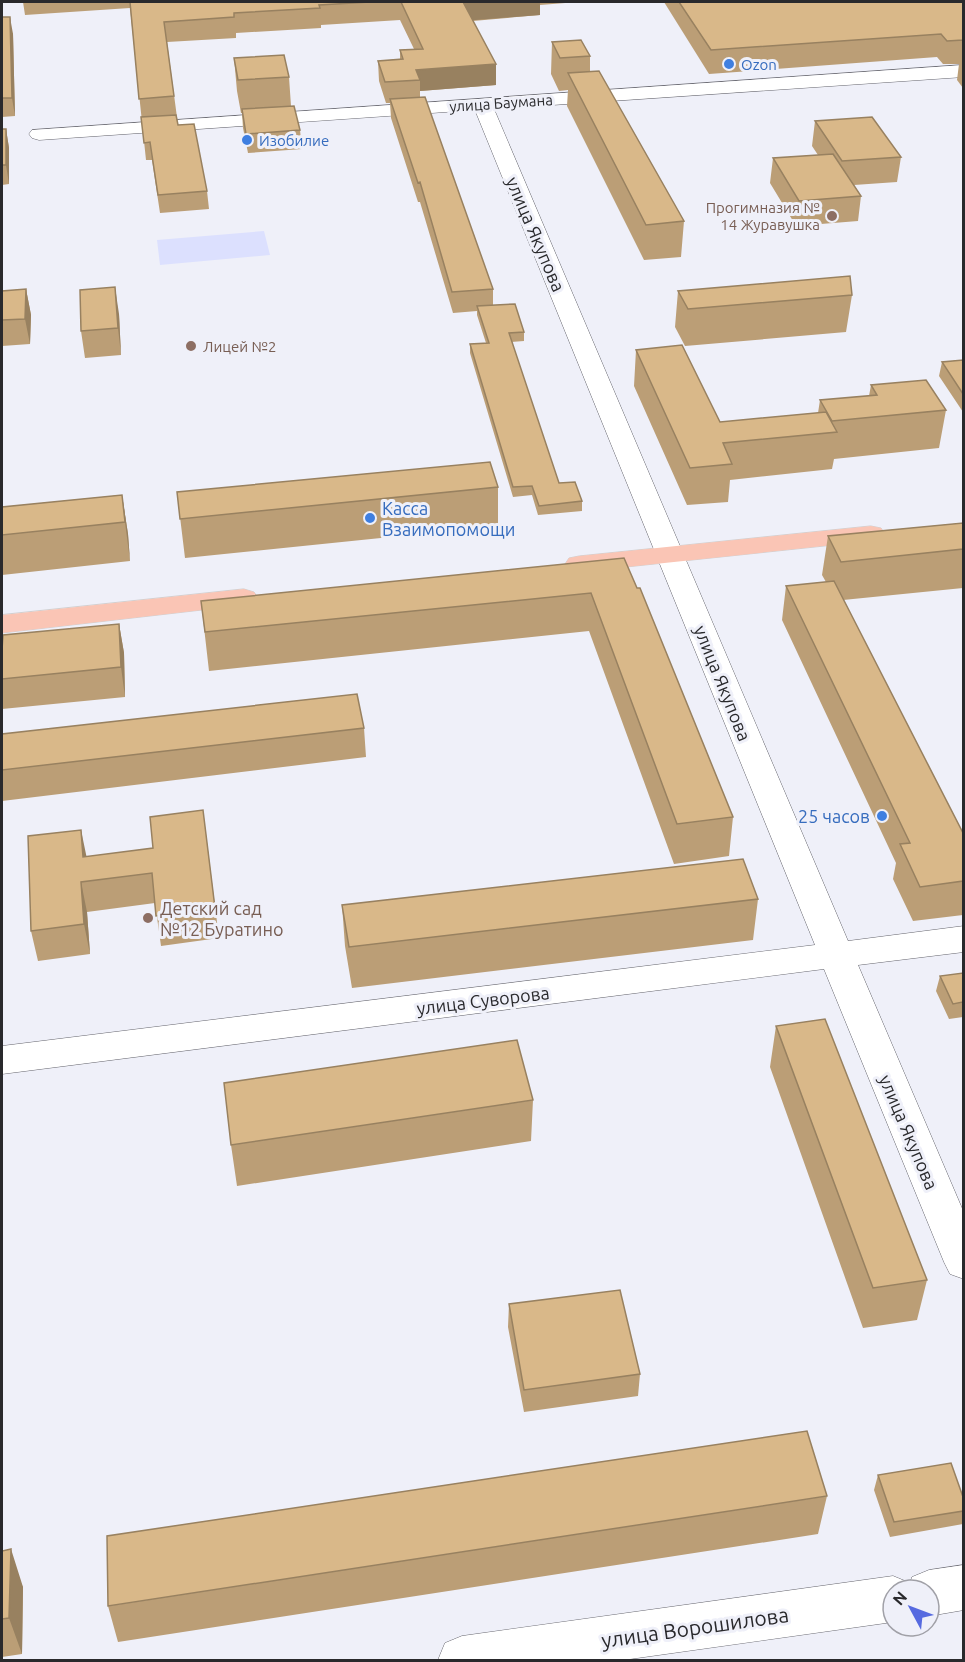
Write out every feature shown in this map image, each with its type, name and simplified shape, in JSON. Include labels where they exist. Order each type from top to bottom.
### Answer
[{"type":"main road","points":[[549,567],[895,531]]},
{"type":"main road","points":[[2,624],[274,596]]},
{"type":"street","name":"улица Баумана","points":[[39,134],[963,70]]},
{"type":"street","name":"улица Якупова","points":[[482,104],[963,1262]]},
{"type":"street","name":"улица Суворова","points":[[2,1060],[963,939]]},
{"type":"street","points":[[941,1591],[963,1587]]},
{"type":"street","name":"улица Ворошилова","points":[[462,1660],[881,1601]]},
{"type":"shaded area","points":[[264,231],[270,255],[160,265],[157,240]]},
{"type":"building","points":[[130,2],[370,2],[319,5],[320,8],[234,13],[234,17],[164,22],[174,96],[139,99]]},
{"type":"building","points":[[401,2],[463,2],[496,64],[416,70],[420,80],[385,82],[378,61],[403,59],[400,50],[423,49]]},
{"type":"building","points":[[679,2],[963,2],[963,40],[947,41],[941,34],[711,50]]},
{"type":"building","points":[[2,17],[10,17],[12,98],[2,98]]},
{"type":"building","points":[[581,40],[590,56],[560,58],[552,42]]},
{"type":"building","points":[[284,55],[289,77],[238,80],[234,58]]},
{"type":"building","points":[[599,71],[684,221],[646,225],[568,73]]},
{"type":"building","points":[[425,97],[493,289],[452,292],[420,182],[418,183],[390,99]]},
{"type":"building","points":[[294,106],[300,130],[246,134],[242,109]]},
{"type":"building","points":[[176,115],[178,125],[194,124],[207,191],[158,195],[150,142],[144,143],[141,117]]},
{"type":"building","points":[[872,117],[901,157],[842,161],[815,121]]},
{"type":"building","points":[[2,129],[6,129],[6,165],[2,165]]},
{"type":"building","points":[[833,154],[861,196],[799,201],[773,158]]},
{"type":"building","points":[[850,276],[852,295],[688,309],[678,291]]},
{"type":"building","points":[[115,287],[118,328],[81,331],[80,290]]},
{"type":"building","points":[[26,289],[25,319],[2,320],[2,291]]},
{"type":"building","points":[[515,304],[524,332],[509,333],[559,483],[575,482],[582,501],[539,506],[532,486],[513,487],[470,344],[489,343],[477,306]]},
{"type":"building","points":[[682,345],[720,422],[826,412],[837,432],[723,443],[732,464],[690,468],[636,350]]},
{"type":"building","points":[[963,360],[963,394],[942,362]]},
{"type":"building","points":[[926,380],[946,410],[832,421],[820,400],[877,395],[871,385]]},
{"type":"building","points":[[490,462],[498,487],[180,519],[177,492]]},
{"type":"building","points":[[122,495],[125,522],[2,535],[2,507]]},
{"type":"building","points":[[963,523],[963,549],[841,562],[828,536]]},
{"type":"building","points":[[624,558],[637,588],[640,588],[733,817],[677,824],[591,593],[205,632],[201,601]]},
{"type":"building","points":[[834,581],[963,833],[963,881],[920,887],[900,844],[910,843],[786,586]]},
{"type":"building","points":[[119,624],[121,667],[2,679],[3,635]]},
{"type":"building","points":[[357,694],[364,728],[2,770],[2,734]]},
{"type":"building","points":[[203,810],[215,908],[156,916],[152,873],[81,882],[84,924],[31,931],[28,836],[81,830],[83,857],[153,848],[150,817]]},
{"type":"building","points":[[743,859],[758,899],[349,947],[342,905]]},
{"type":"building","points":[[963,973],[963,1002],[953,1004],[940,976]]},
{"type":"building","points":[[825,1019],[927,1280],[873,1288],[776,1026]]},
{"type":"building","points":[[517,1040],[533,1100],[231,1145],[224,1083]]},
{"type":"building","points":[[620,1290],[640,1374],[524,1390],[509,1304]]},
{"type":"building","points":[[807,1431],[827,1496],[108,1606],[107,1536]]},
{"type":"building","points":[[951,1463],[963,1497],[963,1511],[894,1522],[878,1475]]},
{"type":"building","points":[[11,1549],[9,1618],[2,1619],[2,1551]]},
{"type":"place","name":"Ozon","points":[[729,64]]},
{"type":"place","name":"Изобилие","points":[[247,140]]},
{"type":"place","name":"Прогимназия № 14 Журавушка","points":[[832,216]]},
{"type":"place","name":"Лицей №2","points":[[191,346]]},
{"type":"place","name":"Касса Взаимопомощи","points":[[370,518]]},
{"type":"place","name":"25 часов","points":[[882,816]]},
{"type":"place","name":"Детский сад №12 Буратино","points":[[148,918]]}]
